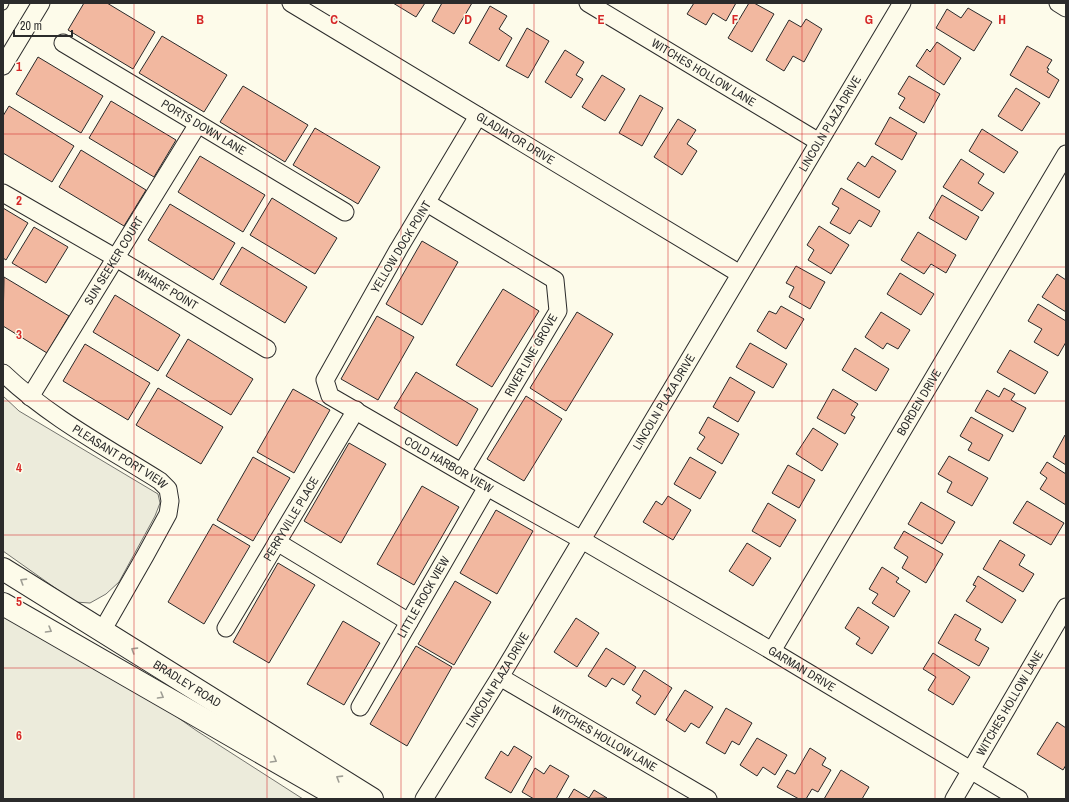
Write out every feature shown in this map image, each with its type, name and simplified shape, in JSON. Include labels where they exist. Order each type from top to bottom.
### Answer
[{"type":"main road","name":"BRADLEY ROAD","points":[[3,569],[372,799]]},
{"type":"main road","name":"BRADLEY ROAD","points":[[3,604],[342,799]]},
{"type":"street","points":[[3,66],[41,3]]},
{"type":"street","name":"GLADIATOR DRIVE","points":[[291,3],[740,274]]},
{"type":"street","name":"WITCHES HOLLOW LANE","points":[[588,3],[819,142]]},
{"type":"street","name":"LINCOLN PLAZA DRIVE","points":[[424,799],[500,677],[902,3]]},
{"type":"street","points":[[1058,3],[1066,8]]},
{"type":"street","name":"PORTS DOWN LANE","points":[[63,43],[345,212]]},
{"type":"street","name":"YELLOW DOCK POINT","points":[[325,380],[394,257],[478,116]]},
{"type":"street","name":"SUN SEEKER COURT","points":[[30,397],[198,124]]},
{"type":"street","name":"BORDEN DRIVE","points":[[772,651],[1066,154]]},
{"type":"street","name":"WHARF POINT","points":[[3,193],[116,258],[267,349]]},
{"type":"street","name":"RIVER LINE GROVE","points":[[427,203],[555,280],[558,311],[462,472]]},
{"type":"street","name":"PLEASANT PORT VIEW","points":[[3,373],[30,397],[54,414],[160,481],[168,490],[170,501],[168,514],[102,630]]},
{"type":"street","name":"COLD HARBOR VIEW","points":[[325,380],[330,396],[582,540]]},
{"type":"street","name":"PERRYVILLE PLACE","points":[[226,628],[356,410]]},
{"type":"street","name":"LITTLE ROCK VIEW","points":[[360,708],[487,487]]},
{"type":"street","name":"GARMAN DRIVE","points":[[582,540],[772,651],[1019,799]]},
{"type":"street","points":[[277,542],[409,622]]},
{"type":"street","name":"WITCHES HOLLOW LANE","points":[[954,799],[1066,607]]},
{"type":"street","name":"WITCHES HOLLOW LANE","points":[[500,677],[708,799]]},
{"type":"shaded area","points":[[3,396],[19,411],[158,494],[160,503],[155,516],[119,582],[106,594],[90,603],[75,602],[3,551]]},
{"type":"shaded area","points":[[3,613],[113,672],[197,731],[303,799],[3,799]]},
{"type":"building","points":[[84,3],[107,3],[155,32],[133,69],[68,30]]},
{"type":"building","points":[[393,3],[425,3],[416,17]]},
{"type":"building","points":[[442,3],[472,3],[454,34],[432,21]]},
{"type":"building","points":[[694,3],[736,3],[726,21],[713,13],[706,25],[687,14]]},
{"type":"building","points":[[749,3],[754,3],[774,14],[752,52],[728,38]]},
{"type":"building","points":[[490,6],[507,16],[499,29],[512,38],[499,61],[469,43]]},
{"type":"building","points":[[968,8],[992,22],[974,51],[936,28],[947,9],[961,18]]},
{"type":"building","points":[[806,19],[822,29],[804,62],[793,56],[784,71],[766,60],[789,20],[801,27]]},
{"type":"building","points":[[527,28],[549,41],[528,78],[506,66]]},
{"type":"building","points":[[162,36],[227,75],[204,112],[139,73]]},
{"type":"building","points":[[937,42],[961,58],[944,85],[916,66],[927,49],[930,52]]},
{"type":"building","points":[[1027,46],[1052,60],[1047,68],[1049,69],[1047,72],[1059,80],[1049,98],[1010,75]]},
{"type":"building","points":[[565,50],[584,62],[576,75],[583,79],[571,98],[545,82]]},
{"type":"building","points":[[38,57],[103,96],[81,133],[16,94]]},
{"type":"building","points":[[602,75],[625,89],[605,121],[582,107]]},
{"type":"building","points":[[909,76],[940,94],[924,123],[899,108],[905,98],[898,94]]},
{"type":"building","points":[[243,86],[308,125],[285,162],[220,122]]},
{"type":"building","points":[[1016,88],[1040,103],[1022,131],[998,116]]},
{"type":"building","points":[[640,95],[663,108],[642,146],[619,133]]},
{"type":"building","points":[[111,101],[176,140],[154,177],[89,138]]},
{"type":"building","points":[[9,106],[74,146],[52,182],[3,153],[3,116]]},
{"type":"building","points":[[890,117],[917,133],[902,160],[875,144]]},
{"type":"building","points":[[678,119],[696,130],[687,144],[697,151],[682,175],[654,157]]},
{"type":"building","points":[[315,128],[380,167],[358,204],[293,165]]},
{"type":"building","points":[[982,129],[1018,152],[1004,173],[969,151]]},
{"type":"building","points":[[81,150],[146,190],[124,226],[59,187]]},
{"type":"building","points":[[200,156],[265,195],[243,232],[178,192]]},
{"type":"building","points":[[872,156],[896,171],[879,198],[847,179],[858,162],[865,167]]},
{"type":"building","points":[[961,159],[984,174],[978,183],[994,193],[982,211],[943,187]]},
{"type":"building","points":[[841,188],[880,211],[871,227],[859,220],[850,234],[830,223],[839,208],[832,204]]},
{"type":"building","points":[[942,195],[979,217],[966,240],[929,218]]},
{"type":"building","points":[[272,198],[337,238],[315,274],[250,235]]},
{"type":"building","points":[[170,204],[235,243],[213,280],[148,240]]},
{"type":"building","points":[[3,208],[28,223],[6,260],[3,258]]},
{"type":"building","points":[[819,226],[849,245],[831,274],[808,260],[814,250],[807,245]]},
{"type":"building","points":[[34,227],[68,247],[46,283],[12,263]]},
{"type":"building","points":[[918,232],[956,255],[946,273],[931,264],[924,274],[901,260]]},
{"type":"building","points":[[422,241],[458,262],[422,325],[386,304]]},
{"type":"building","points":[[242,247],[307,287],[285,323],[220,284]]},
{"type":"building","points":[[796,266],[825,282],[810,309],[789,297],[794,287],[786,283]]},
{"type":"building","points":[[900,273],[934,294],[921,315],[887,294]]},
{"type":"building","points":[[1057,274],[1066,280],[1066,312],[1042,297]]},
{"type":"building","points":[[4,277],[69,316],[47,353],[3,326]]},
{"type":"building","points":[[503,289],[539,311],[492,387],[456,365]]},
{"type":"building","points":[[115,295],[180,335],[158,371],[93,332]]},
{"type":"building","points":[[1038,304],[1066,321],[1066,342],[1058,356],[1034,342],[1042,329],[1028,321]]},
{"type":"building","points":[[781,306],[804,319],[786,349],[757,331],[769,311],[776,314]]},
{"type":"building","points":[[577,312],[613,334],[566,411],[530,388]]},
{"type":"building","points":[[881,312],[910,330],[898,349],[887,343],[883,349],[865,337]]},
{"type":"building","points":[[377,316],[414,337],[378,400],[341,379]]},
{"type":"building","points":[[188,339],[253,379],[231,415],[166,376]]},
{"type":"building","points":[[750,343],[787,364],[773,388],[736,367]]},
{"type":"building","points":[[85,344],[150,383],[128,420],[63,381]]},
{"type":"building","points":[[855,348],[889,369],[876,391],[842,370]]},
{"type":"building","points":[[1010,350],[1048,372],[1035,394],[997,372]]},
{"type":"building","points":[[416,372],[478,409],[457,446],[394,408]]},
{"type":"building","points":[[730,377],[755,392],[738,422],[713,407]]},
{"type":"building","points":[[158,388],[223,427],[201,464],[136,425]]},
{"type":"building","points":[[1004,388],[1015,394],[1011,400],[1026,408],[1013,432],[975,411],[987,390],[999,397]]},
{"type":"building","points":[[293,389],[330,410],[294,473],[257,452]]},
{"type":"building","points":[[833,389],[858,404],[851,415],[855,417],[845,434],[817,418]]},
{"type":"building","points":[[526,396],[562,419],[524,481],[487,459]]},
{"type":"building","points":[[708,417],[739,434],[722,464],[697,449],[705,437],[699,433]]},
{"type":"building","points":[[971,417],[1003,435],[989,461],[968,450],[972,443],[960,436]]},
{"type":"building","points":[[813,428],[838,444],[822,471],[796,454]]},
{"type":"building","points":[[1066,435],[1066,465],[1053,457]]},
{"type":"building","points":[[349,443],[386,464],[341,543],[304,521]]},
{"type":"building","points":[[949,456],[988,478],[972,506],[947,492],[952,482],[938,474]]},
{"type":"building","points":[[253,457],[290,478],[253,541],[217,520]]},
{"type":"building","points":[[690,457],[716,472],[700,499],[674,484]]},
{"type":"building","points":[[1047,462],[1066,474],[1066,505],[1040,489],[1047,478],[1040,473]]},
{"type":"building","points":[[788,465],[815,480],[799,508],[772,493]]},
{"type":"building","points":[[422,486],[459,507],[414,585],[377,564]]},
{"type":"building","points":[[668,496],[691,510],[673,540],[643,522],[656,501],[662,505]]},
{"type":"building","points":[[1027,501],[1064,523],[1051,545],[1013,523]]},
{"type":"building","points":[[921,502],[955,522],[942,544],[908,524]]},
{"type":"building","points":[[768,503],[796,520],[780,547],[752,531]]},
{"type":"building","points":[[496,510],[533,531],[497,594],[460,573]]},
{"type":"building","points":[[213,524],[250,546],[204,624],[168,602]]},
{"type":"building","points":[[904,531],[943,554],[926,583],[902,568],[908,557],[894,548]]},
{"type":"building","points":[[1000,540],[1025,555],[1019,565],[1034,574],[1023,592],[983,569]]},
{"type":"building","points":[[747,543],[771,558],[753,586],[729,571]]},
{"type":"building","points":[[278,563],[315,585],[269,663],[233,642]]},
{"type":"building","points":[[882,567],[899,578],[896,582],[910,591],[894,617],[872,603],[878,594],[869,589]]},
{"type":"building","points":[[978,576],[1016,600],[1002,623],[966,601],[976,586],[973,585]]},
{"type":"building","points":[[455,581],[491,602],[454,665],[418,644]]},
{"type":"building","points":[[858,607],[889,627],[872,654],[856,644],[860,638],[845,628]]},
{"type":"building","points":[[955,614],[981,629],[975,640],[989,648],[979,666],[938,643]]},
{"type":"building","points":[[576,618],[599,633],[577,667],[554,652]]},
{"type":"building","points":[[343,621],[380,643],[344,705],[307,684]]},
{"type":"building","points":[[416,646],[452,667],[407,746],[370,724]]},
{"type":"building","points":[[606,648],[636,667],[624,685],[612,678],[606,687],[588,676]]},
{"type":"building","points":[[933,653],[970,677],[953,705],[928,690],[936,677],[923,669]]},
{"type":"building","points":[[644,670],[672,688],[655,715],[636,703],[641,696],[632,690]]},
{"type":"building","points":[[685,690],[713,707],[699,728],[691,723],[685,732],[666,720]]},
{"type":"building","points":[[726,708],[752,723],[739,745],[732,741],[725,754],[706,743]]},
{"type":"building","points":[[1057,722],[1066,728],[1066,765],[1063,770],[1037,754]]},
{"type":"building","points":[[757,738],[787,755],[775,775],[763,767],[757,776],[740,765]]},
{"type":"building","points":[[514,746],[532,757],[511,793],[485,778],[501,751],[508,756]]},
{"type":"building","points":[[810,748],[826,758],[822,765],[831,770],[818,792],[812,789],[806,799],[799,799],[777,787],[787,770],[795,774]]},
{"type":"building","points":[[550,765],[569,776],[556,799],[534,799],[522,792],[535,768],[544,774]]},
{"type":"building","points":[[841,770],[869,787],[862,799],[824,799]]},
{"type":"building","points":[[574,789],[589,798],[594,790],[607,798],[568,799]]}]
